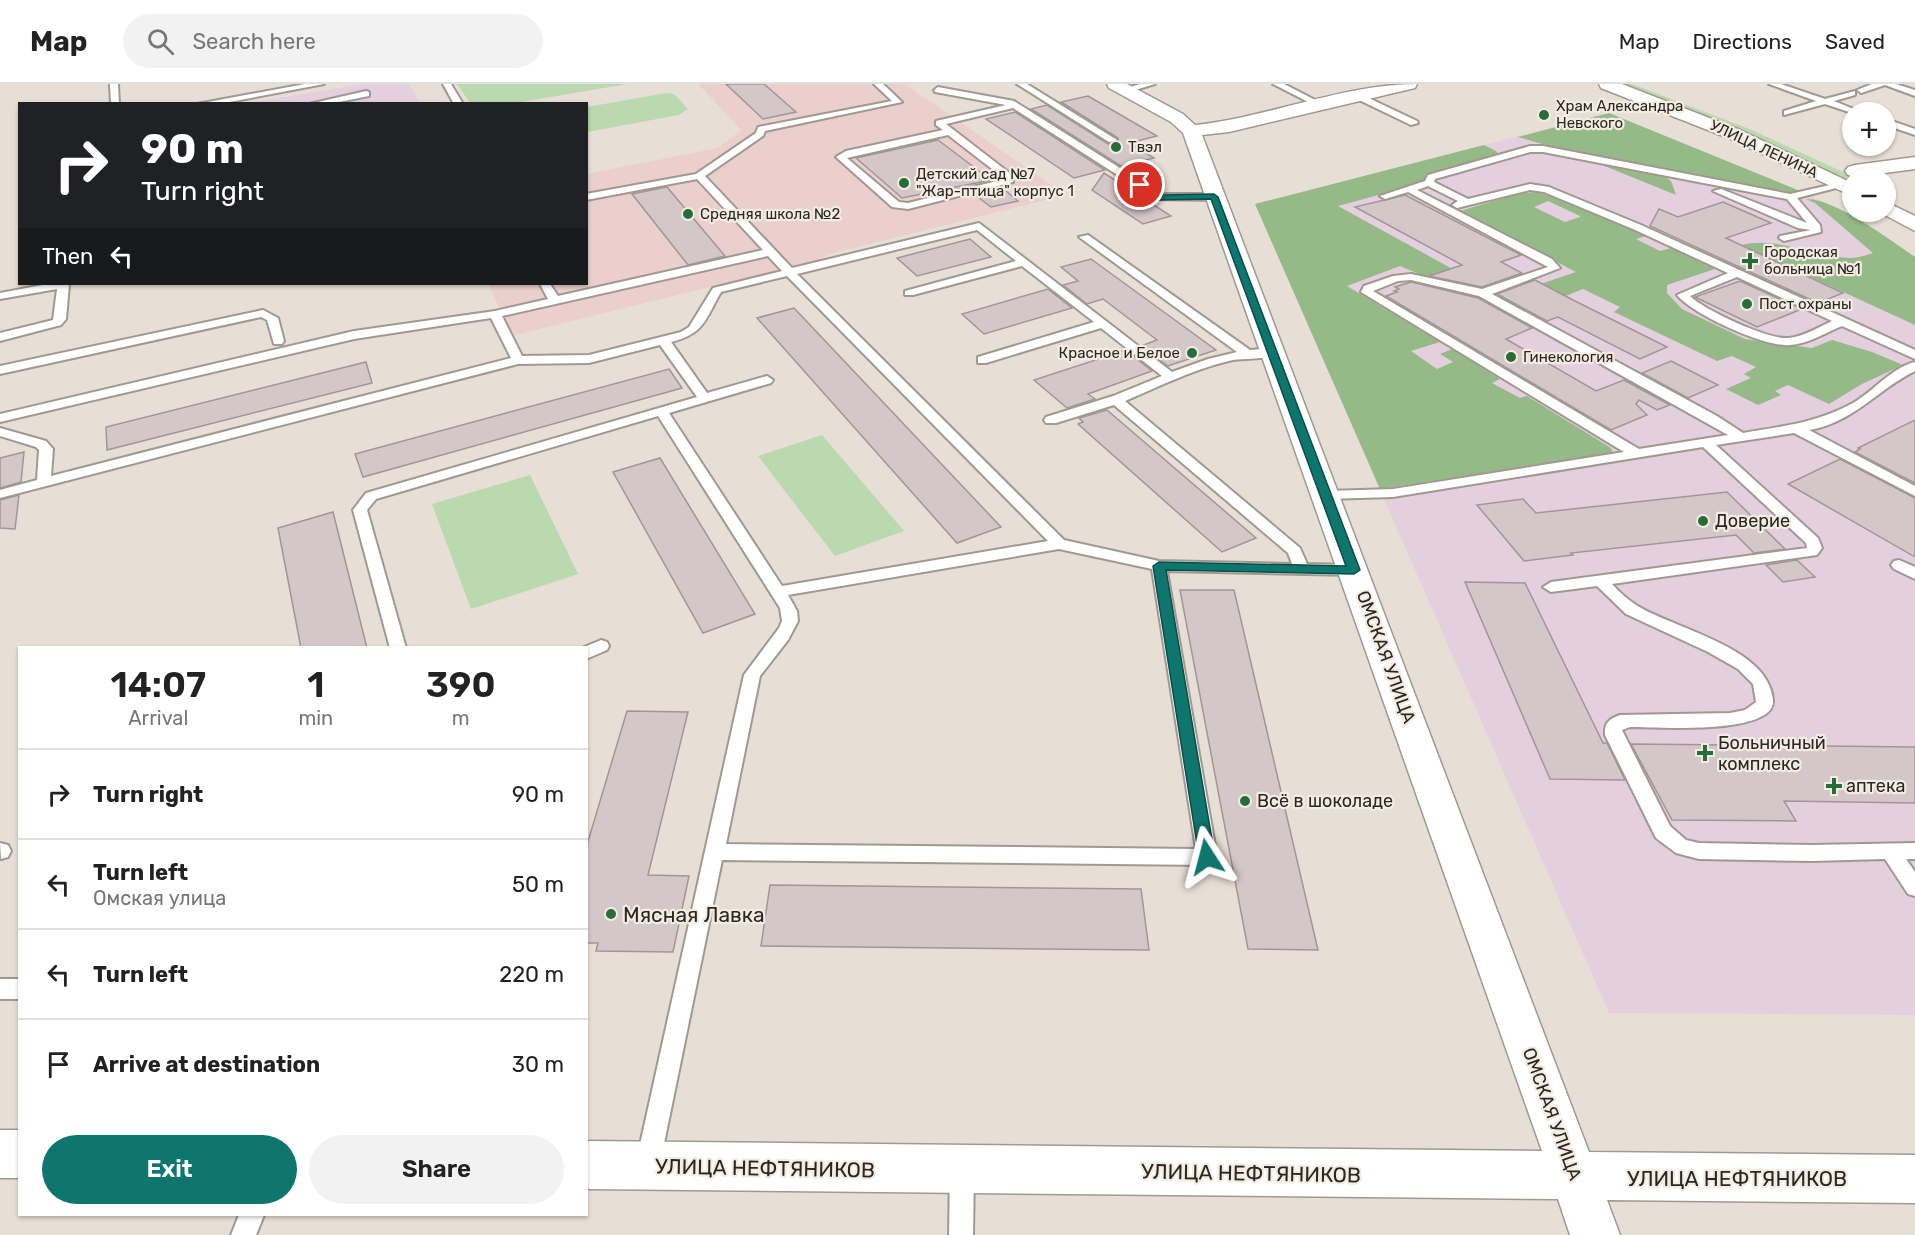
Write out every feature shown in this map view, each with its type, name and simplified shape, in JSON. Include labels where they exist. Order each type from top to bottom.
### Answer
[{"type":"main road","points":[[1120,87],[1177,118],[1191,131],[1229,127],[1409,84]]},
{"type":"main road","name":"УЛИЦА ЛЕНИНА","points":[[1607,84],[1842,176]]},
{"type":"main road","name":"УЛИЦА ЛЕНИНА","points":[[1645,84],[1788,140]]},
{"type":"main road","name":"ОМСКАЯ УЛИЦА","points":[[1191,131],[1214,197],[1259,352],[1326,495],[1595,1235]]},
{"type":"main road","name":"УЛИЦА ЛЕНИНА","points":[[1836,162],[1842,168]]},
{"type":"main road","points":[[1896,169],[1915,163]]},
{"type":"main road","points":[[1896,200],[1915,225]]},
{"type":"main road","name":"УЛИЦА НЕФТЯНИКОВ","points":[[588,1165],[1915,1179]]},
{"type":"lane","points":[[114,84],[115,102]]},
{"type":"lane","points":[[213,102],[320,84]]},
{"type":"lane","points":[[329,102],[368,97],[361,84]]},
{"type":"lane","points":[[447,84],[458,102]]},
{"type":"lane","points":[[588,197],[699,176],[760,135],[761,129],[898,102],[878,84]]},
{"type":"lane","points":[[929,84],[956,102]]},
{"type":"lane","points":[[1021,84],[1112,140],[1102,142]]},
{"type":"lane","points":[[1120,87],[1151,84]]},
{"type":"lane","points":[[1277,84],[1321,105]]},
{"type":"lane","points":[[1773,84],[1842,107]]},
{"type":"lane","points":[[1787,113],[1881,84]]},
{"type":"lane","points":[[1888,84],[1915,93]]},
{"type":"lane","points":[[938,90],[999,99],[1015,105],[1086,146],[1159,197],[1214,197]]},
{"type":"lane","points":[[1358,96],[1414,123]]},
{"type":"lane","points":[[948,132],[849,153],[841,157],[891,203],[901,206],[1010,180],[939,125],[940,122],[1015,105]]},
{"type":"lane","points":[[964,108],[973,114]]},
{"type":"lane","points":[[1896,125],[1915,132]]},
{"type":"lane","points":[[1429,183],[1431,177],[1536,149],[1790,197],[1842,184]]},
{"type":"lane","points":[[699,176],[769,252],[1059,544]]},
{"type":"lane","points":[[1385,196],[1429,183],[1467,202]]},
{"type":"lane","points":[[1718,183],[1715,188],[1718,191],[1802,226],[1816,227]]},
{"type":"lane","points":[[1446,208],[1530,187],[1546,189],[1738,273],[1915,355]]},
{"type":"lane","points":[[1409,189],[1548,261],[1554,268],[1483,293]]},
{"type":"lane","points":[[1790,197],[1816,227]]},
{"type":"lane","points":[[0,494],[518,360],[590,359],[684,335],[694,329],[717,290],[979,226],[1170,377]]},
{"type":"lane","points":[[1784,238],[1816,232],[1816,227]]},
{"type":"lane","points":[[1084,237],[1259,352]]},
{"type":"lane","points":[[0,418],[354,335],[495,314],[769,252]]},
{"type":"lane","points":[[909,293],[1023,262]]},
{"type":"lane","points":[[1738,273],[1683,295],[1690,302],[1760,336],[1781,342],[1791,342],[1842,321]]},
{"type":"lane","points":[[1637,454],[1368,292],[1368,288],[1403,277],[1483,293],[1712,419],[1740,437]]},
{"type":"lane","points":[[0,296],[58,285]]},
{"type":"lane","points":[[0,337],[57,323],[60,319],[63,285]]},
{"type":"lane","points":[[546,285],[555,301]]},
{"type":"lane","points":[[0,370],[252,314],[263,313],[272,318],[278,341]]},
{"type":"lane","points":[[495,314],[518,360]]},
{"type":"lane","points":[[982,360],[1101,324]]},
{"type":"lane","points":[[663,340],[705,398]]},
{"type":"lane","points":[[1051,420],[1116,400],[1170,377],[1259,352]]},
{"type":"lane","points":[[1326,495],[1393,493],[1797,429],[1827,421],[1860,405],[1915,366]]},
{"type":"lane","points":[[397,646],[360,510],[371,496],[767,380]]},
{"type":"lane","points":[[1116,400],[1295,551],[1302,570]]},
{"type":"lane","points":[[648,1166],[752,675],[760,661],[790,624],[790,613],[778,592],[661,411]]},
{"type":"lane","points":[[1797,429],[1915,492]]},
{"type":"lane","points":[[0,432],[41,444],[46,449],[44,482]]},
{"type":"lane","points":[[1551,587],[1812,552],[1815,548],[1813,541],[1706,443]]},
{"type":"lane","points":[[778,592],[1059,544],[1159,566],[1354,570]]},
{"type":"lane","points":[[1899,565],[1915,574]]},
{"type":"lane","points":[[713,852],[1207,857],[1159,566]]},
{"type":"lane","points":[[1601,581],[1630,609],[1739,662],[1756,676],[1765,693],[1764,705],[1750,715],[1730,720],[1630,720],[1620,722],[1613,727],[1614,735],[1663,832],[1674,844],[1685,849],[1699,851],[1812,853],[1915,851]]},
{"type":"lane","points":[[1890,851],[1915,888]]},
{"type":"lane","points":[[0,989],[18,989]]},
{"type":"lane","points":[[961,1235],[962,1170]]},
{"type":"lane","points":[[243,1235],[252,1216]]},
{"type":"shaded area","points":[[361,84],[409,84],[419,102],[256,102]]},
{"type":"shaded area","name":"Средняя школа №2","points":[[698,84],[905,84],[1066,195],[829,254],[816,261],[511,336],[489,285],[588,285],[588,174],[718,148],[741,130]]},
{"type":"shaded area","name":"Больничный комплекс","points":[[1609,113],[1814,197],[1842,212],[1842,222],[1860,222],[1915,257],[1915,1015],[1609,1013],[1255,204]]},
{"type":"green space","points":[[457,84],[627,84],[522,102],[469,102]]},
{"type":"green space","points":[[1619,84],[1632,84],[1752,130],[1842,172],[1842,178],[1744,132]]},
{"type":"green space","points":[[666,93],[674,94],[688,109],[679,115],[588,132],[588,107]]},
{"type":"green space","points":[[1609,113],[1800,191],[1781,193],[1573,153],[1518,137]]},
{"type":"green space","points":[[1484,145],[1496,151],[1499,156],[1428,177],[1426,182],[1338,206],[1478,283],[1456,283],[1447,278],[1434,280],[1400,266],[1347,286],[1440,342],[1411,351],[1437,369],[1453,362],[1440,354],[1452,349],[1500,379],[1492,383],[1520,398],[1527,396],[1611,448],[1613,453],[1380,489],[1255,204]]},
{"type":"green space","points":[[1602,165],[1664,176],[1671,181],[1676,195]]},
{"type":"green space","points":[[1536,192],[1561,199],[1646,236],[1636,239],[1660,251],[1671,248],[1715,269],[1667,285],[1667,293],[1682,309],[1745,339],[1812,348],[1832,340],[1872,352],[1903,365],[1862,384],[1829,404],[1788,385],[1775,391],[1781,395],[1758,405],[1726,389],[1751,378],[1744,374],[1756,367],[1732,356],[1717,361],[1614,312],[1620,307],[1583,289],[1536,308],[1544,312],[1533,316],[1499,298],[1576,272],[1460,211],[1518,194]],"holes":[[[1548,201],[1580,216],[1565,222],[1534,207]]]},
{"type":"green space","points":[[1806,199],[1842,210],[1842,222],[1862,222],[1915,257],[1915,325],[1741,245],[1768,243],[1850,258],[1873,253],[1815,203]]},
{"type":"green space","points":[[822,435],[904,531],[835,556],[758,456]]},
{"type":"green space","points":[[530,475],[578,574],[471,609],[432,504]]},
{"type":"building","points":[[726,84],[764,84],[796,112],[763,119]]},
{"type":"building","points":[[1088,96],[1157,136],[1129,143],[1154,158],[1121,166],[1031,109],[1047,105],[1108,144],[1118,142],[1118,138],[1061,102]]},
{"type":"building","points":[[1015,112],[1105,170],[1074,178],[986,119]]},
{"type":"building","points":[[938,140],[991,180],[902,198],[856,158]]},
{"type":"building","points":[[1104,173],[1171,216],[1143,224],[1092,190]]},
{"type":"building","points":[[667,187],[725,256],[688,265],[632,194]]},
{"type":"building","points":[[1001,187],[1018,201],[991,207],[974,194]]},
{"type":"building","points":[[1405,195],[1521,255],[1501,262],[1522,273],[1482,287],[1429,276],[1462,265],[1355,207]]},
{"type":"building","points":[[1723,202],[1771,223],[1726,238],[1843,293],[1818,303],[1650,226],[1659,209],[1678,217]]},
{"type":"building","points":[[970,239],[991,257],[917,276],[897,258]]},
{"type":"building","points":[[1091,259],[1216,350],[1168,366],[1141,346],[1157,340],[1103,299],[1087,304],[1063,285],[1078,281],[1061,267]]},
{"type":"building","points":[[1535,280],[1667,347],[1640,359],[1558,317],[1547,321],[1497,294]]},
{"type":"building","name":"Пост охраны","points":[[1740,281],[1802,309],[1757,327],[1695,297]]},
{"type":"building","name":"Гинекология","points":[[1411,282],[1478,298],[1532,328],[1506,339],[1596,391],[1624,380],[1670,405],[1657,410],[1639,400],[1636,404],[1647,415],[1611,430],[1386,296],[1397,292],[1394,291],[1399,289],[1395,287]]},
{"type":"building","points":[[1048,289],[1072,308],[984,334],[962,314]]},
{"type":"building","points":[[794,308],[1001,527],[957,543],[757,318]]},
{"type":"building","points":[[1126,350],[1152,371],[1088,394],[1095,399],[1067,408],[1034,380]]},
{"type":"building","points":[[1671,361],[1718,385],[1688,398],[1642,373]]},
{"type":"building","points":[[366,362],[372,383],[107,450],[106,427]]},
{"type":"building","points":[[669,369],[682,388],[363,477],[355,454]]},
{"type":"building","points":[[1107,410],[1256,538],[1222,552],[1078,424],[1083,422],[1079,418]]},
{"type":"building","points":[[1915,420],[1915,483],[1855,452],[1860,449],[1858,448]]},
{"type":"building","points":[[24,452],[21,482],[0,488],[0,458]]},
{"type":"building","points":[[660,458],[755,614],[703,633],[613,472]]},
{"type":"building","points":[[1840,459],[1915,498],[1915,557],[1788,484]]},
{"type":"building","points":[[1727,492],[1785,549],[1754,553],[1736,535],[1571,553],[1573,555],[1524,561],[1477,505],[1523,499],[1536,513]]},
{"type":"building","points":[[19,495],[15,529],[0,528],[0,500]]},
{"type":"building","points":[[333,512],[366,646],[301,646],[278,528]]},
{"type":"building","points":[[1797,560],[1815,577],[1783,582],[1766,565]]},
{"type":"building","points":[[1465,582],[1525,583],[1603,743],[1607,743],[1625,780],[1550,779]]},
{"type":"building","points":[[1180,590],[1234,590],[1318,950],[1248,949]]},
{"type":"building","points":[[627,711],[688,712],[648,875],[689,876],[673,952],[596,951],[598,943],[588,943],[588,841]]},
{"type":"building","points":[[1631,744],[1915,747],[1915,803],[1784,801],[1796,821],[1672,820]]},
{"type":"building","points":[[770,885],[1141,889],[1149,950],[761,946]]},
{"type":"place","name":"Храм Александра Невского","points":[[1544,115]]},
{"type":"place","name":"Твэл","points":[[1116,147]]},
{"type":"place","name":"Детский сад №7 \"Жар-птица\" корпус 1","points":[[904,183]]},
{"type":"place","name":"Средняя школа №2","points":[[688,214]]},
{"type":"place","name":"Городская больница №1","points":[[1750,261]]},
{"type":"place","name":"Пост охраны","points":[[1747,304]]},
{"type":"place","name":"Красное и Белое","points":[[1192,353]]},
{"type":"place","name":"Гинекология","points":[[1511,357]]},
{"type":"place","name":"Доверие","points":[[1703,521]]},
{"type":"place","name":"Больничный комплекс","points":[[1705,753]]},
{"type":"place","name":"аптека","points":[[1834,786]]},
{"type":"place","name":"Всё в шоколаде","points":[[1245,801]]},
{"type":"place","name":"Мясная Лавка","points":[[611,914]]},
{"type":"route","points":[[1140,185],[1159,197],[1214,197],[1354,570],[1159,566],[1207,857]]}]
